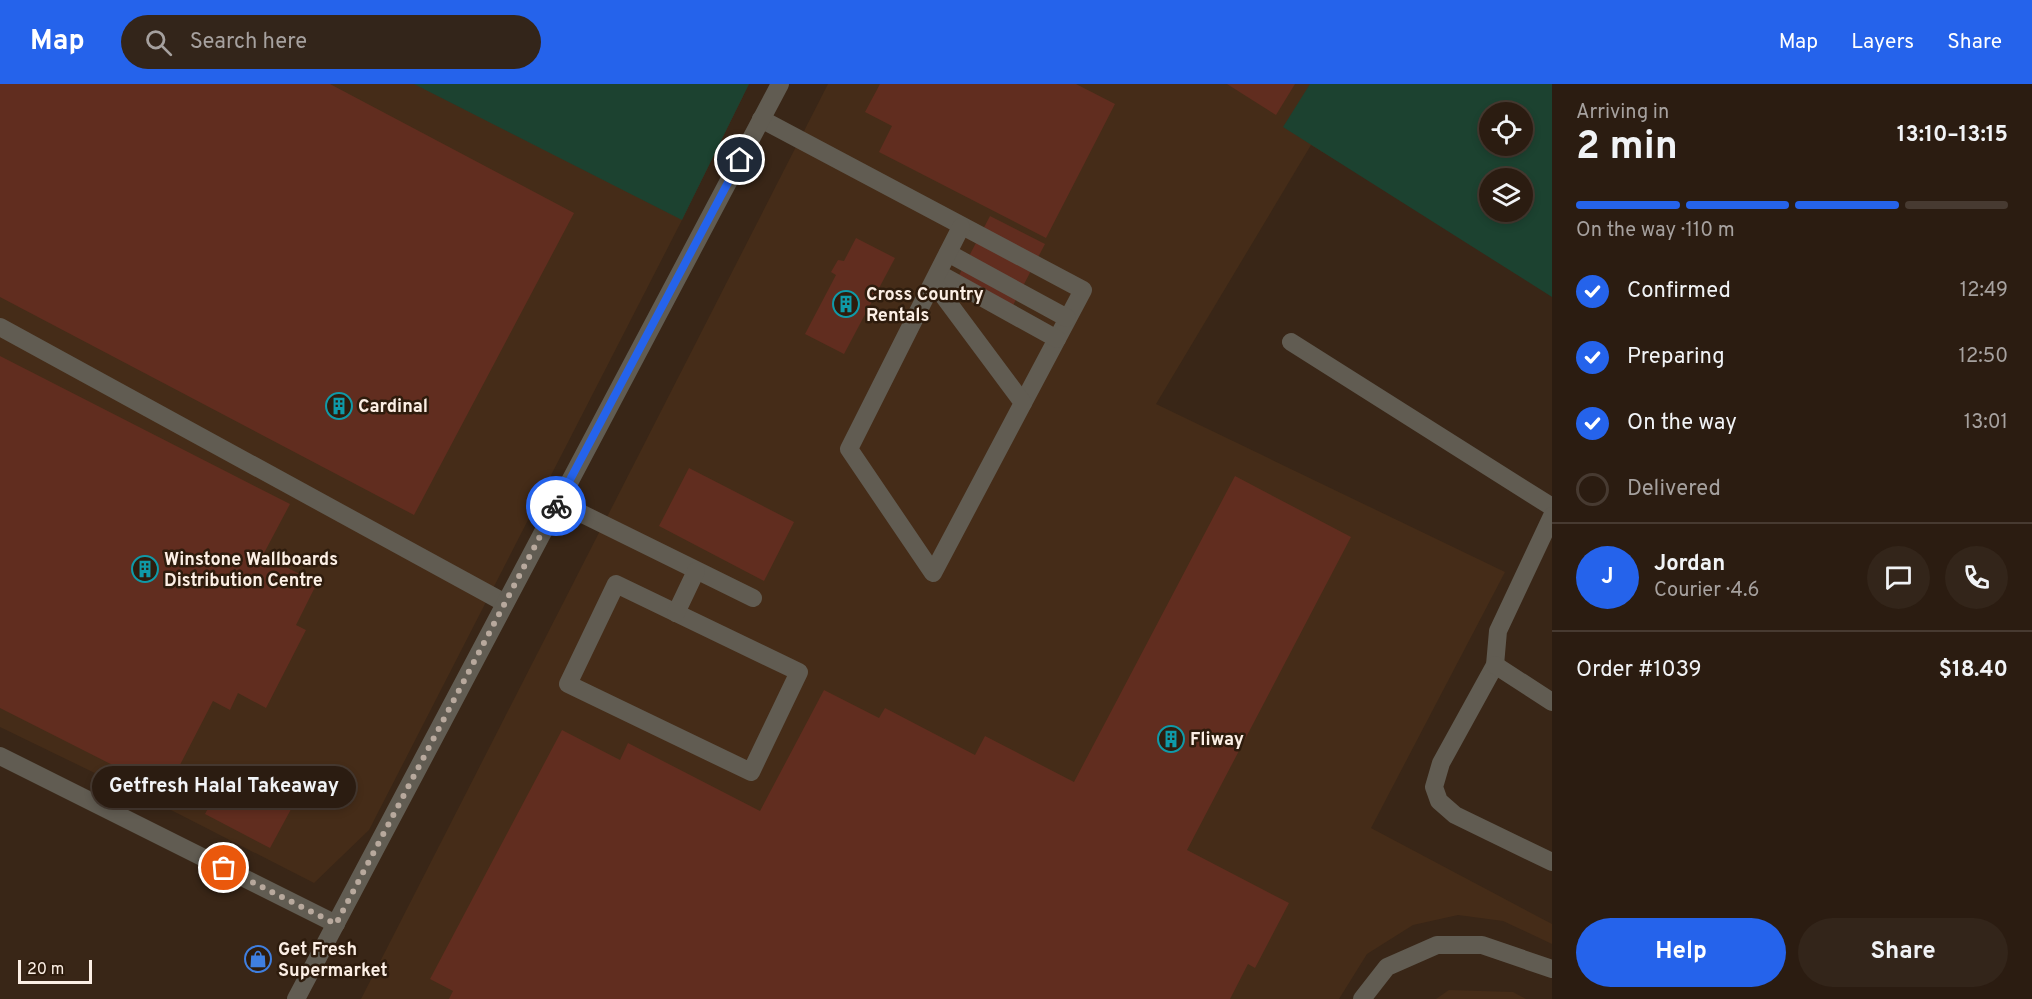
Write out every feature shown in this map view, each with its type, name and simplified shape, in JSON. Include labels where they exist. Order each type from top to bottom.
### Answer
[{"type":"street","points":[[296,999],[780,84]]},
{"type":"street","points":[[761,119],[1083,291],[933,573],[849,449],[961,227]]},
{"type":"street","points":[[948,254],[1067,318]]},
{"type":"street","points":[[936,278],[1058,339]]},
{"type":"street","points":[[936,278],[1023,403]]},
{"type":"street","points":[[0,327],[505,603]]},
{"type":"street","points":[[1291,342],[1552,507]]},
{"type":"street","points":[[558,502],[753,598]]},
{"type":"street","points":[[1552,516],[1498,631],[1495,665],[1441,763],[1434,788],[1439,801],[1455,815],[1552,862]]},
{"type":"street","points":[[676,613],[696,571]]},
{"type":"street","points":[[616,584],[676,613],[799,672],[751,772],[568,684],[616,584]]},
{"type":"street","points":[[1495,665],[1552,702]]},
{"type":"street","points":[[0,756],[336,924]]},
{"type":"street","points":[[1362,999],[1387,967],[1437,945],[1482,945],[1551,965]]},
{"type":"shaded area","points":[[0,84],[749,84],[682,220],[369,830],[314,883],[0,727]]},
{"type":"shaded area","points":[[828,84],[1552,84],[1552,295],[1442,224],[1311,145],[1156,404],[1505,572],[1371,828],[1552,924],[1552,944],[1503,921],[1458,915],[1413,925],[1367,954],[1339,999],[361,999]]},
{"type":"shaded area","points":[[1449,990],[1513,992],[1526,999],[1436,999]]},
{"type":"green space","points":[[414,84],[749,84],[682,220]]},
{"type":"green space","points":[[1310,84],[1552,84],[1552,297],[1283,127]]},
{"type":"building","name":"Cardinal","points":[[0,84],[330,84],[574,213],[414,515],[0,297]]},
{"type":"building","points":[[880,84],[1076,84],[1115,104],[1046,238],[879,152],[892,126],[865,112]]},
{"type":"building","points":[[1227,84],[1295,84],[1276,115]]},
{"type":"building","points":[[990,216],[1045,244],[1010,311],[955,283]]},
{"type":"building","name":"Cross Country Rentals","points":[[856,238],[895,258],[844,354],[805,334],[836,275],[831,272],[838,260],[844,261]]},
{"type":"building","name":"Winstone Wallboards Distribution Centre","points":[[0,356],[290,504],[263,555],[317,583],[296,625],[306,630],[266,708],[238,693],[230,710],[213,701],[166,792],[0,708]]},
{"type":"building","points":[[689,468],[794,522],[764,581],[659,526]]},
{"type":"building","name":"Fliway","points":[[1235,476],[1351,537],[1187,850],[1289,903],[1255,968],[1248,964],[1230,999],[449,999],[453,991],[430,979],[562,730],[620,760],[628,743],[760,811],[824,690],[879,718],[885,708],[975,755],[985,736],[1074,782]]},
{"type":"building","points":[[232,765],[296,800],[270,848],[205,814],[213,799],[206,795],[221,766],[229,771]]},
{"type":"way so far","points":[[224,868],[336,924],[556,506]]},
{"type":"place","name":"Cross Country Rentals","points":[[846,304]]},
{"type":"place","name":"Cardinal","points":[[339,406]]},
{"type":"place","name":"Winstone Wallboards Distribution Centre","points":[[145,569]]},
{"type":"place","name":"Fliway","points":[[1171,739]]},
{"type":"place","name":"Getfresh Halal Takeaway","points":[[224,868]]},
{"type":"place","name":"Get Fresh Supermarket","points":[[258,959]]},
{"type":"route","points":[[556,506],[740,160]]}]
